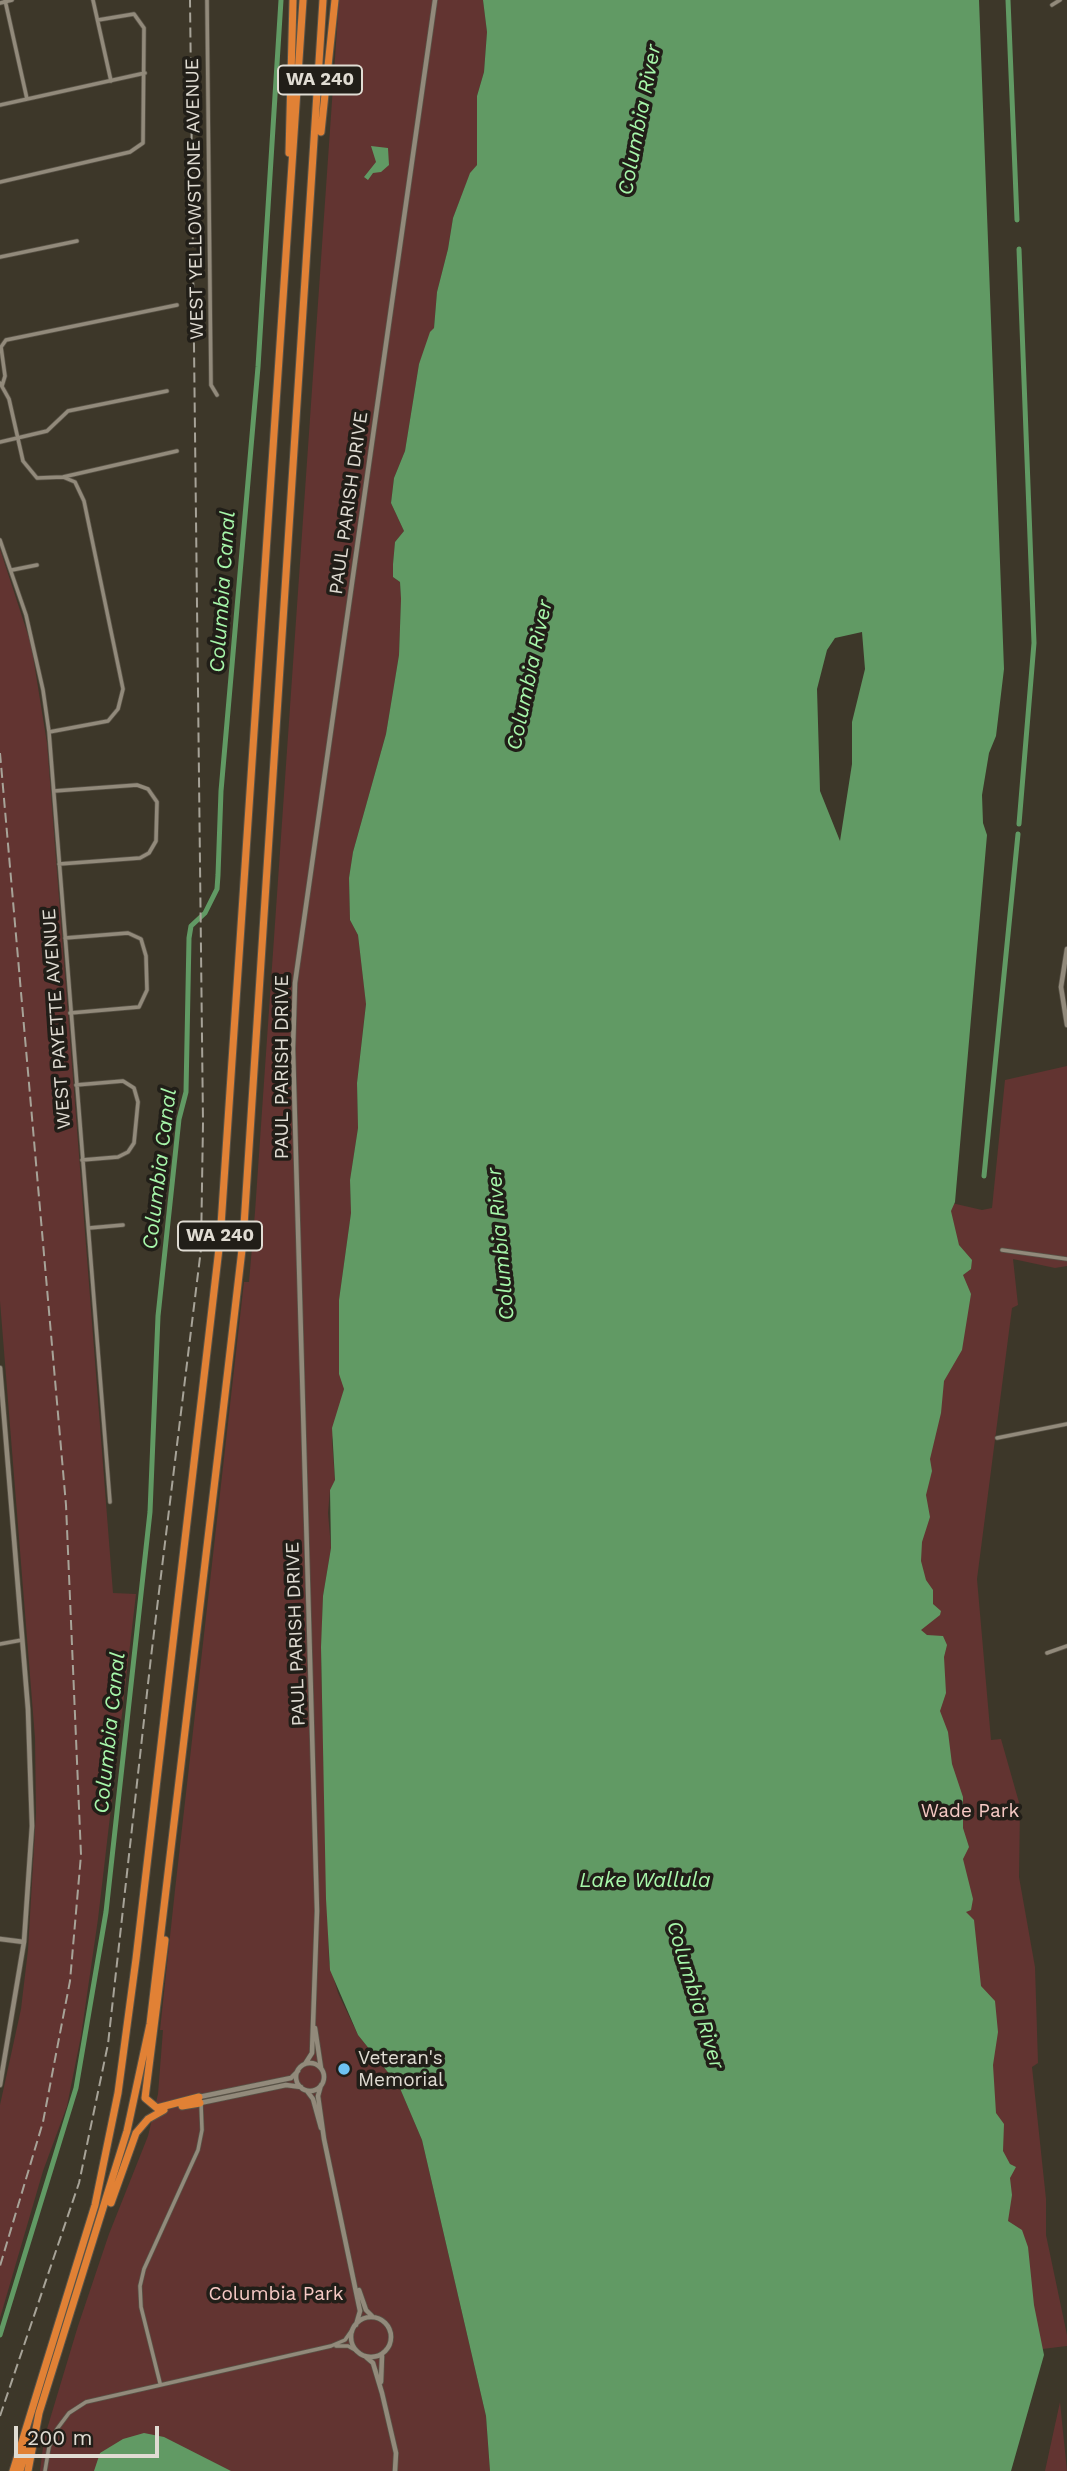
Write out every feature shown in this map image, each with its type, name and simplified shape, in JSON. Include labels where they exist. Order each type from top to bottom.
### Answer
[{"type":"highway","points":[[292,177],[288,142],[293,0]]},
{"type":"highway","name":"WA 240","points":[[13,2471],[75,2277],[98,2195],[118,2093],[135,1970],[220,1240],[303,0]]},
{"type":"highway","name":"WA 240","points":[[28,2471],[43,2400],[94,2242],[139,2078],[150,2024],[243,1241],[323,0]]},
{"type":"highway","points":[[314,160],[321,130],[335,0]]},
{"type":"highway","points":[[166,1887],[164,1949],[145,2095],[148,2103],[157,2108],[200,2100]]},
{"type":"highway","points":[[94,2242],[142,2125],[156,2113],[200,2100]]},
{"type":"highway","points":[[20,2471],[43,2400]]},
{"type":"street","points":[[12,0],[3,1],[27,99]]},
{"type":"street","points":[[93,0],[111,80]]},
{"type":"street","name":"WEST YELLOWSTONE AVENUE","points":[[207,0],[211,385],[217,396]]},
{"type":"street","name":"PAUL PARISH DRIVE","points":[[305,2064],[312,2054],[317,1901],[294,993],[436,0]]},
{"type":"street","points":[[1052,5],[1060,0]]},
{"type":"street","points":[[0,182],[140,147],[145,138],[144,28],[138,16],[131,13],[98,20]]},
{"type":"street","points":[[0,105],[145,73]]},
{"type":"street","points":[[0,257],[77,241]]},
{"type":"street","points":[[177,305],[6,340],[1,347],[5,376],[1,384],[9,399],[23,461],[32,475],[41,479],[63,477],[177,451]]},
{"type":"street","points":[[0,442],[47,431],[68,411],[167,391]]},
{"type":"street","points":[[48,732],[103,723],[118,709],[122,677],[84,501],[75,482],[63,477]]},
{"type":"street","name":"WEST PAYETTE AVENUE","points":[[0,540],[12,570],[36,652],[48,732],[110,1502]]},
{"type":"street","points":[[12,570],[37,565]]},
{"type":"street","points":[[54,791],[137,785],[148,789],[156,802],[156,841],[149,853],[140,858],[59,864]]},
{"type":"street","points":[[65,938],[128,933],[141,939],[146,956],[147,990],[139,1007],[70,1013]]},
{"type":"street","points":[[1067,949],[1061,987],[1067,1025]]},
{"type":"street","points":[[76,1085],[123,1081],[134,1088],[138,1102],[134,1143],[128,1152],[118,1157],[82,1160]]},
{"type":"street","points":[[89,1228],[124,1224]]},
{"type":"street","points":[[1002,1250],[1067,1259]]},
{"type":"street","points":[[0,1368],[22,1639],[32,1815],[24,1942],[0,2085]]},
{"type":"street","points":[[997,1438],[1067,1424]]},
{"type":"street","points":[[0,1644],[22,1639]]},
{"type":"street","points":[[1047,1653],[1067,1646]]},
{"type":"street","points":[[0,1939],[24,1942]]},
{"type":"street","name":"PAUL PARISH DRIVE","points":[[314,2017],[317,2056],[321,2069]]},
{"type":"street","points":[[200,2100],[291,2078],[305,2064],[312,2064],[321,2069],[324,2077],[318,2096],[324,2139]]},
{"type":"street","points":[[45,2471],[54,2434],[77,2406],[101,2396],[331,2346],[345,2340],[354,2327],[360,2313],[355,2278],[324,2139],[313,2101],[297,2079],[298,2071]]},
{"type":"street","points":[[200,2100],[291,2084],[314,2090],[321,2085]]},
{"type":"street","points":[[160,2383],[141,2306],[140,2286],[144,2269],[198,2150],[202,2130],[200,2100]]},
{"type":"street","points":[[355,2278],[364,2307],[385,2323],[390,2332],[390,2342],[379,2364],[382,2393]]},
{"type":"street","points":[[357,2351],[352,2343],[354,2327],[363,2319],[376,2318]]},
{"type":"street","points":[[331,2346],[348,2346],[373,2363],[396,2453],[395,2471]]},
{"type":"street","points":[[365,2356],[375,2357],[385,2351]]},
{"type":"green space","name":"Columbia Park","points":[[339,0],[483,0],[487,32],[484,72],[477,96],[477,165],[470,174],[453,218],[437,292],[434,328],[419,364],[405,451],[394,478],[391,503],[404,531],[395,542],[393,564],[393,577],[400,582],[399,655],[386,734],[353,852],[349,878],[350,920],[358,935],[366,1003],[357,1083],[358,1128],[350,1180],[351,1213],[339,1300],[339,1359],[344,1389],[332,1440],[335,1481],[330,1490],[328,1513],[331,1548],[323,1596],[321,1661],[329,1962],[338,1993],[358,2035],[399,2086],[422,2140],[486,2416],[490,2471],[40,2471],[44,2439],[78,2326],[109,2234],[148,2136],[158,2094],[163,2030],[160,2030],[175,1890],[244,1282],[249,1282]]},
{"type":"green space","points":[[0,549],[31,644],[47,743],[113,1593],[136,1594],[98,1919],[81,2036],[67,2106],[43,2171],[0,2318],[0,2105],[21,2009],[28,1950],[36,1813],[35,1738],[0,1301]]},
{"type":"green space","name":"Wade Park","points":[[1067,1066],[1067,1266],[1055,1268],[1013,1259],[1018,1305],[1012,1308],[977,1579],[991,1740],[1001,1739],[1020,1806],[1019,1877],[1035,1967],[1038,2063],[1032,2067],[1046,2199],[1046,2235],[1067,2335],[1067,2346],[1034,2350],[1023,2331],[910,1694],[943,1201],[982,1210],[992,1208],[1005,1080]]},
{"type":"green space","points":[[1060,2402],[1067,2471],[1045,2471]]},
{"type":"water","name":"Lake Wallula","points":[[483,0],[979,0],[1004,669],[996,736],[989,753],[982,795],[983,823],[987,835],[955,1202],[951,1211],[959,1245],[972,1260],[971,1269],[963,1275],[971,1294],[962,1350],[944,1381],[941,1413],[930,1459],[932,1471],[926,1495],[930,1517],[922,1542],[921,1561],[926,1580],[933,1590],[933,1604],[941,1611],[940,1615],[921,1630],[927,1635],[943,1636],[947,1645],[944,1657],[946,1693],[940,1711],[948,1732],[952,1764],[963,1797],[963,1828],[969,1847],[963,1859],[973,1899],[971,1910],[966,1912],[974,1920],[981,1986],[995,2001],[998,2032],[993,2065],[996,2113],[1004,2124],[1003,2151],[1010,2164],[1016,2167],[1010,2178],[1012,2195],[1008,2221],[1022,2230],[1028,2247],[1034,2305],[1044,2355],[1011,2471],[490,2471],[486,2416],[422,2140],[399,2086],[358,2035],[330,1970],[321,1647],[323,1596],[331,1548],[330,1490],[335,1480],[332,1428],[344,1389],[339,1374],[339,1300],[351,1213],[350,1180],[358,1128],[357,1083],[366,1004],[358,935],[350,920],[349,878],[353,852],[386,734],[399,655],[400,582],[393,577],[393,564],[395,542],[404,531],[391,503],[394,478],[405,451],[419,364],[430,332],[434,328],[437,292],[453,218],[470,173],[477,165],[477,96],[484,72],[487,32]],"holes":[[[862,632],[865,669],[852,722],[852,764],[840,841],[820,791],[817,689],[827,650],[835,638]]]},
{"type":"water","points":[[371,146],[388,148],[389,165],[381,172],[373,173],[368,180],[364,177],[376,162]]},
{"type":"water","points":[[144,2433],[164,2437],[231,2471],[94,2471],[100,2453],[123,2439]]},
{"type":"waterway","name":"Columbia Canal","points":[[0,2335],[76,2088],[106,1912],[150,1512],[158,1316],[179,1119],[186,1092],[189,938],[191,926],[205,913],[217,889],[221,791],[258,367],[281,0]]},
{"type":"waterway","points":[[1008,0],[1017,220]]},
{"type":"waterway","points":[[1019,249],[1034,643],[1019,824]]},
{"type":"waterway","points":[[984,1176],[1018,834]]},
{"type":"railway","points":[[0,2416],[79,2183],[108,2044],[151,1657],[201,1249],[203,1123],[190,0]]},
{"type":"railway","points":[[0,753],[66,1505],[81,1855],[70,1981],[43,2122],[0,2266]]},
{"type":"place","name":"Veteran's Memorial","points":[[344,2069]]},
{"type":"water label","name":"Columbia River","points":[[640,120]]},
{"type":"water label","name":"Columbia River","points":[[530,675]]},
{"type":"water label","name":"Columbia River","points":[[501,1244]]},
{"type":"water label","name":"Columbia River","points":[[695,1995]]}]
